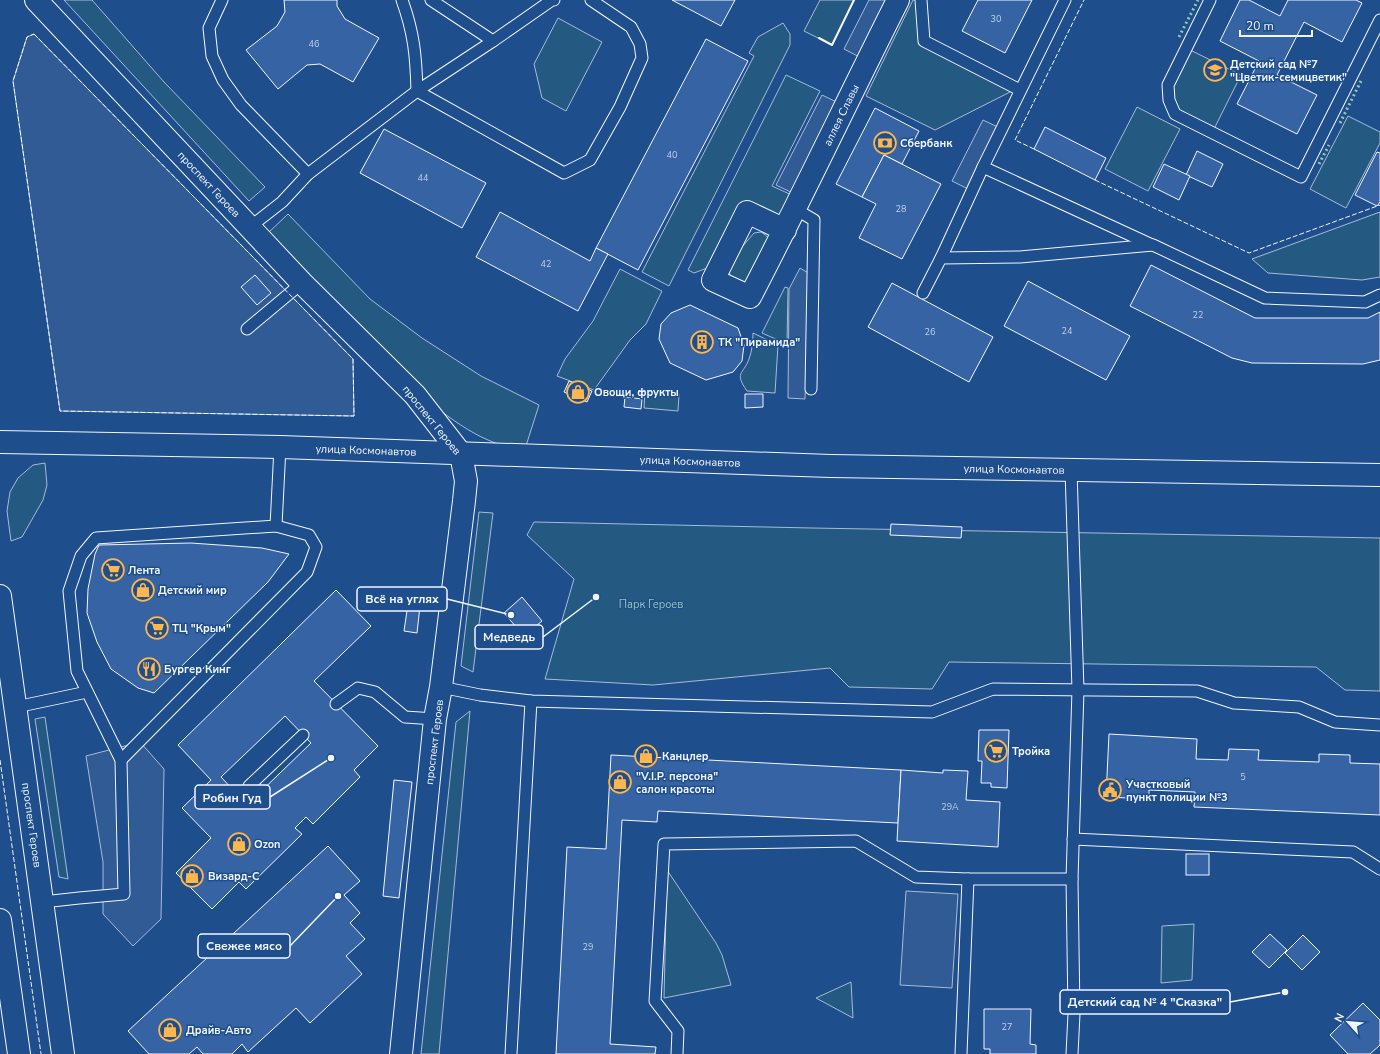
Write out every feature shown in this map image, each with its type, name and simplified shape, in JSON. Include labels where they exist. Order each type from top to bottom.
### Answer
[{"type":"street","name":"проспект Героев","points":[[36,0],[302,283],[415,395],[461,454],[466,481],[441,687],[435,719],[401,1054]]},
{"type":"street","name":"аллея Славы","points":[[785,230],[898,0]]},
{"type":"street","name":"улица Космонавтов","points":[[0,442],[280,448],[838,466],[1380,475]]},
{"type":"street","name":"проспект Героев","points":[[0,596],[63,1054]]},
{"type":"street","points":[[0,920],[19,1054]]},
{"type":"lane","points":[[222,0],[209,28],[212,56],[223,80],[241,105],[308,174]]},
{"type":"lane","points":[[402,0],[410,22],[416,58],[417,91]]},
{"type":"lane","points":[[431,0],[493,41]]},
{"type":"lane","points":[[250,227],[282,202],[308,174],[417,91],[554,0]]},
{"type":"lane","points":[[417,91],[564,173],[590,160],[620,107],[642,58],[640,44],[631,27],[591,0]]},
{"type":"lane","points":[[921,0],[924,41],[1020,90]]},
{"type":"lane","points":[[923,293],[1020,90],[1065,0]]},
{"type":"lane","points":[[1210,0],[1168,85],[1169,100],[1175,114],[1300,177],[1380,20]]},
{"type":"lane","points":[[983,167],[1265,298],[1365,302],[1380,295]]},
{"type":"lane","points":[[795,209],[814,220],[811,389]]},
{"type":"lane","points":[[941,258],[1020,257],[1153,245]]},
{"type":"lane","points":[[247,329],[302,283]]},
{"type":"lane","points":[[276,526],[280,448]]},
{"type":"lane","points":[[1071,470],[1078,690],[1072,879],[1074,1014],[1072,1054]]},
{"type":"lane","points":[[43,902],[124,894],[121,760],[77,672],[69,591],[81,556],[96,538],[276,526],[309,535],[316,546],[307,572],[121,760]]},
{"type":"lane","points":[[441,687],[480,695],[531,701],[932,712],[993,689],[1197,691],[1234,703],[1299,707],[1335,722],[1380,725]]},
{"type":"lane","points":[[336,704],[358,688],[376,692],[405,717],[435,719]]},
{"type":"lane","points":[[16,707],[87,692]]},
{"type":"lane","points":[[511,1054],[531,701]]},
{"type":"lane","points":[[249,786],[304,735]]},
{"type":"lane","points":[[1073,839],[1353,852],[1380,869]]},
{"type":"lane","points":[[677,1054],[678,1031],[655,1001],[664,844],[856,841],[916,878],[1072,879]]},
{"type":"lane","points":[[961,1054],[968,879]]},
{"type":"green space","points":[[64,0],[92,0],[164,82],[265,187],[249,201]]},
{"type":"green space","points":[[820,0],[854,0],[832,45],[804,31]]},
{"type":"green space","points":[[913,0],[919,0],[922,42],[1014,90],[935,130],[866,96]]},
{"type":"green space","points":[[558,18],[602,42],[566,111],[542,98],[534,64]]},
{"type":"green space","points":[[783,23],[790,34],[790,45],[669,286],[642,272],[754,56],[749,53],[758,37]]},
{"type":"green space","points":[[1188,49],[1241,75],[1213,131],[1176,113],[1170,85]]},
{"type":"green space","points":[[786,75],[820,91],[772,186],[796,197],[783,225],[745,207],[715,265],[694,273],[688,270]]},
{"type":"green space","points":[[1137,107],[1180,129],[1148,191],[1105,169]]},
{"type":"green space","points":[[1348,116],[1380,132],[1380,143],[1346,208],[1310,189]]},
{"type":"green space","points":[[1380,212],[1380,277],[1362,280],[1268,273],[1252,259]]},
{"type":"green space","points":[[288,214],[370,299],[422,338],[481,376],[539,405],[525,449],[501,445],[481,437],[435,407],[267,234]]},
{"type":"green space","points":[[761,232],[768,237],[771,245],[745,283],[731,277],[729,272],[742,247],[754,233]]},
{"type":"green space","points":[[620,269],[662,291],[646,324],[630,340],[594,390],[557,376],[565,359],[593,321]]},
{"type":"green space","points":[[785,287],[788,288],[787,344],[762,333]]},
{"type":"green space","points":[[753,333],[778,345],[775,393],[747,391],[741,380],[741,374],[751,353]]},
{"type":"green space","points":[[645,391],[679,394],[678,411],[644,408]]},
{"type":"green space","points":[[45,463],[47,485],[43,500],[22,537],[11,541],[7,511],[10,492],[18,478],[33,465]]},
{"type":"green space","points":[[479,512],[493,513],[473,672],[461,666]]},
{"type":"green space","name":"Парк Героев","points":[[534,522],[1380,538],[1380,691],[1345,690],[1316,667],[949,662],[932,689],[849,687],[830,668],[653,685],[545,679],[574,579],[527,535]]},
{"type":"green space","points":[[470,711],[439,1054],[421,1054],[456,722]]},
{"type":"green space","points":[[45,717],[68,879],[59,877],[35,719]]},
{"type":"green space","points":[[667,870],[716,943],[722,955],[731,985],[664,998]]},
{"type":"green space","points":[[1194,924],[1192,980],[1161,983],[1162,926]]},
{"type":"green space","points":[[851,982],[853,1018],[816,998]]},
{"type":"shaded area","points":[[869,0],[898,0],[867,61],[844,49]]},
{"type":"shaded area","points":[[34,34],[353,359],[354,416],[60,411],[13,81],[27,37]]},
{"type":"shaded area","points":[[822,95],[845,106],[801,197],[776,185]]},
{"type":"shaded area","points":[[983,120],[1002,129],[972,191],[952,181]]},
{"type":"shaded area","points":[[800,268],[810,274],[805,399],[788,398],[789,289]]},
{"type":"shaded area","points":[[140,742],[164,769],[161,919],[133,946],[103,914],[103,862],[86,756]]},
{"type":"shaded area","points":[[906,891],[958,894],[952,988],[900,985]]},
{"type":"building","points":[[284,0],[337,0],[337,6],[345,19],[379,38],[353,82],[320,64],[307,65],[278,89],[246,50],[277,26],[285,12]]},
{"type":"building","points":[[672,0],[735,0],[721,26]]},
{"type":"building","points":[[978,0],[1032,0],[1005,53],[962,31]]},
{"type":"building","points":[[1240,0],[1249,0],[1280,16],[1288,0],[1356,0],[1362,3],[1342,42],[1304,22],[1277,75],[1317,95],[1297,134],[1237,104],[1259,61],[1220,41]]},
{"type":"building","points":[[706,39],[748,61],[638,270],[596,248]]},
{"type":"building","name":"Сбербанк","points":[[875,108],[919,131],[902,164],[884,155],[862,197],[836,184]]},
{"type":"building","points":[[1045,127],[1106,158],[1095,180],[1034,149]]},
{"type":"building","points":[[384,129],[486,183],[462,228],[360,173]]},
{"type":"building","points":[[1197,151],[1223,164],[1212,187],[1186,175]]},
{"type":"building","points":[[1377,152],[1380,153],[1380,202],[1377,206],[1355,195]]},
{"type":"building","points":[[884,155],[941,184],[902,259],[859,238],[876,204],[862,197]]},
{"type":"building","points":[[1164,164],[1190,176],[1179,200],[1153,187]]},
{"type":"building","points":[[500,212],[590,261],[596,248],[608,254],[578,311],[476,257]]},
{"type":"building","points":[[1151,265],[1255,318],[1368,318],[1380,312],[1380,360],[1363,364],[1252,363],[1232,358],[1130,306]]},
{"type":"building","points":[[255,275],[271,293],[257,305],[241,287]]},
{"type":"building","points":[[1028,281],[1130,336],[1106,380],[1004,326]]},
{"type":"building","points":[[892,283],[993,337],[969,382],[868,327]]},
{"type":"building","name":"ТК \"Пирамида\"","points":[[690,305],[738,328],[744,345],[742,361],[733,372],[706,380],[670,363],[659,339],[661,324],[671,313]]},
{"type":"building","points":[[569,381],[592,391],[587,402],[564,392]]},
{"type":"building","points":[[745,394],[763,394],[763,407],[745,408]]},
{"type":"building","points":[[625,397],[642,399],[641,409],[624,407]]},
{"type":"building","points":[[891,524],[962,527],[961,538],[890,535]]},
{"type":"building","name":"ТЦ \"Крым\"","points":[[191,543],[262,548],[289,554],[268,582],[154,693],[138,688],[111,669],[97,642],[87,613],[88,589],[95,554],[99,545]]},
{"type":"building","points":[[336,590],[371,626],[314,681],[378,746],[354,770],[360,777],[313,824],[306,817],[295,828],[302,834],[246,889],[239,882],[212,909],[176,873],[211,838],[182,808],[211,780],[178,745]],"holes":[[[285,716],[311,743],[247,805],[221,777]]]},
{"type":"building","points":[[522,597],[542,621],[524,636],[504,613]]},
{"type":"building","points":[[408,604],[420,606],[417,633],[404,631]]},
{"type":"building","points":[[979,730],[1009,730],[1007,788],[991,787],[991,783],[981,783],[982,761],[978,761]]},
{"type":"building","points":[[1109,734],[1197,739],[1196,759],[1228,760],[1229,749],[1259,750],[1258,760],[1319,762],[1319,754],[1350,755],[1350,763],[1380,764],[1380,815],[1194,807],[1195,792],[1149,790],[1149,799],[1106,797]]},
{"type":"building","points":[[611,755],[901,770],[898,823],[658,811],[657,822],[622,820],[610,1044],[656,1047],[655,1054],[556,1054],[567,847],[606,849]]},
{"type":"building","points":[[901,770],[943,773],[943,770],[968,771],[966,800],[1000,802],[998,847],[897,841]]},
{"type":"building","points":[[394,780],[412,782],[399,898],[383,896]]},
{"type":"building","points":[[328,846],[360,881],[344,895],[360,913],[350,923],[365,939],[346,956],[362,974],[310,1023],[296,1008],[248,1052],[242,1044],[232,1054],[203,1054],[197,1047],[189,1054],[149,1054],[128,1031]]},
{"type":"building","points":[[1186,854],[1209,854],[1209,875],[1186,875]]},
{"type":"building","points":[[1270,934],[1287,950],[1269,968],[1252,952]]},
{"type":"building","points":[[1303,935],[1320,952],[1302,970],[1285,953]]},
{"type":"building","points":[[1363,1003],[1380,1020],[1380,1045],[1370,1054],[1348,1054],[1330,1035]]},
{"type":"building","points":[[984,1009],[1031,1009],[1030,1044],[1036,1045],[1036,1054],[990,1054],[990,1049],[984,1049]]},
{"type":"hedge","points":[[1179,37],[1198,0]]},
{"type":"hedge","points":[[1340,123],[1362,79]]},
{"type":"hedge","points":[[1319,164],[1329,145]]},
{"type":"fence","points":[[1034,149],[1015,140],[1084,0]]},
{"type":"fence","points":[[34,34],[353,359],[354,416],[60,411],[13,81],[27,37],[34,34]]},
{"type":"fence","points":[[1095,180],[1249,253],[1380,205]]},
{"type":"fence","points":[[0,760],[41,1054]]},
{"type":"wall","points":[[819,38],[832,45],[854,0]]},
{"type":"place","name":"Детский сад №7 \"Цветик-семицветик\"","points":[[1215,70]]},
{"type":"place","name":"Сбербанк","points":[[885,143]]},
{"type":"place","name":"ТК \"Пирамида\"","points":[[702,342]]},
{"type":"place","name":"Овощи, фрукты","points":[[578,392]]},
{"type":"place","name":"Лента","points":[[113,570]]},
{"type":"place","name":"Детский мир","points":[[143,590]]},
{"type":"place","name":"Медведь","points":[[596,597]]},
{"type":"place","name":"Всё на углях","points":[[511,615]]},
{"type":"place","name":"ТЦ \"Крым\"","points":[[157,628]]},
{"type":"place","name":"Бургер Кинг","points":[[149,669]]},
{"type":"place","name":"Тройка","points":[[996,751]]},
{"type":"place","name":"Канцлер","points":[[646,756]]},
{"type":"place","name":"Робин Гуд","points":[[331,758]]},
{"type":"place","name":"\"V.I.P. персона\" cалон красоты","points":[[620,782]]},
{"type":"place","name":"Участковый пункт полиции №3","points":[[1110,790]]},
{"type":"place","name":"Ozon","points":[[239,844]]},
{"type":"place","name":"Визард-С","points":[[192,876]]},
{"type":"place","name":"Свежее мясо","points":[[338,896]]},
{"type":"place","name":"Детский сад № 4 \"Сказка\"","points":[[1285,992]]},
{"type":"place","name":"Драйв-Авто","points":[[170,1030]]}]
